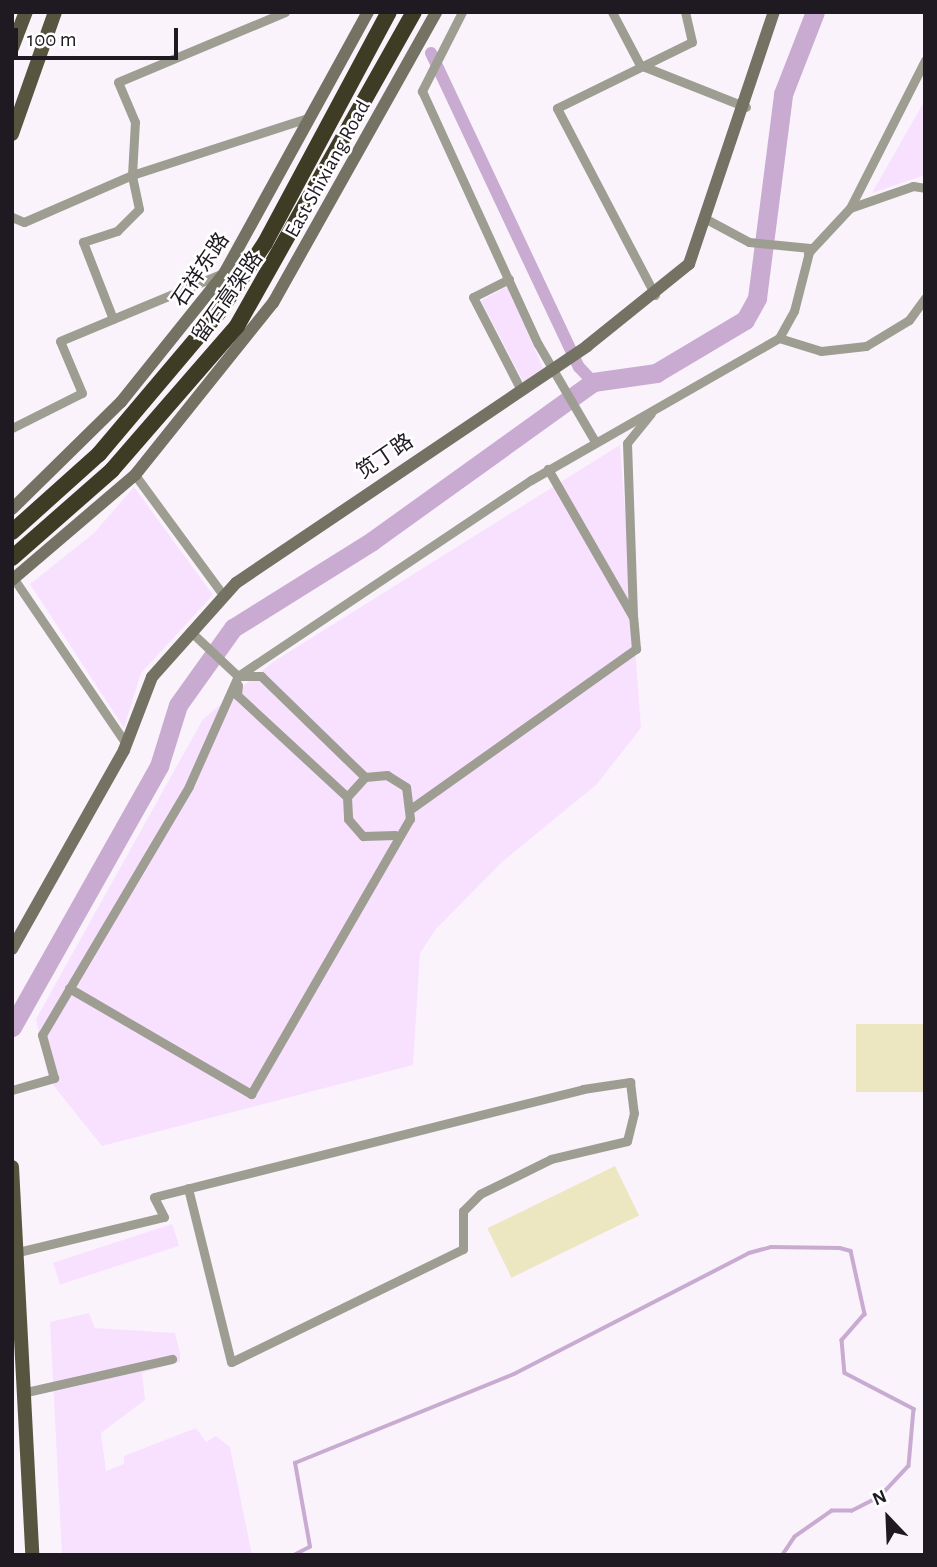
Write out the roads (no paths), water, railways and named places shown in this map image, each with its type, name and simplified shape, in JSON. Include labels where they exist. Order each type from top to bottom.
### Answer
[{"type":"highway","name":"留石高架路","points":[[12,532],[99,454],[219,312],[265,243],[389,12]]},
{"type":"highway","name":"留石高架路","points":[[12,558],[113,470],[237,326],[414,12]]},
{"type":"main road","points":[[12,48],[26,12]]},
{"type":"main road","points":[[12,134],[55,12]]},
{"type":"main road","name":"石祥东路","points":[[12,509],[121,402],[225,272],[368,12]]},
{"type":"main road","name":"East Shixiang Road","points":[[13,579],[135,475],[273,303],[436,12]]},
{"type":"main road","name":"笕丁路","points":[[12,949],[126,744],[152,677],[195,636],[224,596],[520,388],[587,346],[655,295],[690,264],[708,220],[775,12]]},
{"type":"main road","points":[[12,1167],[32,1555]]},
{"type":"street","points":[[113,319],[83,242],[117,231],[139,209],[132,175],[135,122],[118,82],[285,12]]},
{"type":"street","points":[[462,12],[422,91],[558,382],[594,440]]},
{"type":"street","points":[[612,12],[640,65],[746,107]]},
{"type":"street","points":[[655,295],[557,108],[640,65],[692,42],[685,12]]},
{"type":"street","points":[[12,1090],[54,1078],[41,1035],[190,786],[238,676],[594,440],[655,409],[779,338],[794,311],[808,253],[849,208],[925,60]]},
{"type":"street","points":[[12,217],[24,222],[132,175],[312,117]]},
{"type":"street","points":[[849,208],[913,186],[925,188]]},
{"type":"street","points":[[708,220],[749,242],[775,244],[808,253]]},
{"type":"street","points":[[12,428],[82,393],[60,341],[225,272]]},
{"type":"street","points":[[509,279],[473,298],[520,388]]},
{"type":"street","points":[[779,338],[821,351],[866,346],[909,320],[925,298]]},
{"type":"street","points":[[69,988],[251,1094],[412,808],[636,649],[627,443],[655,409]]},
{"type":"street","points":[[548,469],[633,617]]},
{"type":"street","points":[[135,475],[224,596]]},
{"type":"street","points":[[13,579],[126,744]]},
{"type":"street","points":[[195,636],[238,676],[261,676],[365,777],[397,779],[412,808]]},
{"type":"street","points":[[238,676],[237,695],[347,797],[348,819],[363,836],[395,835]]},
{"type":"street","points":[[347,797],[365,777]]},
{"type":"street","points":[[18,1252],[164,1217],[154,1197],[188,1188],[583,1089],[630,1082],[634,1113],[627,1141],[551,1158],[480,1194],[463,1211],[463,1250],[231,1362],[188,1188]]},
{"type":"street","points":[[22,1394],[172,1359]]},
{"type":"waterway","points":[[12,1027],[159,766],[178,705],[233,628],[372,541],[593,382],[656,373],[745,320],[757,298],[783,94],[815,12]]},
{"type":"waterway","points":[[431,53],[579,367],[593,382]]},
{"type":"waterway","points":[[294,1555],[310,1547],[295,1463],[514,1374],[749,1253],[771,1247],[840,1248],[851,1251],[865,1314],[842,1340],[845,1373],[914,1409],[909,1466],[880,1497],[852,1511],[832,1511],[795,1537],[783,1555]]}]
